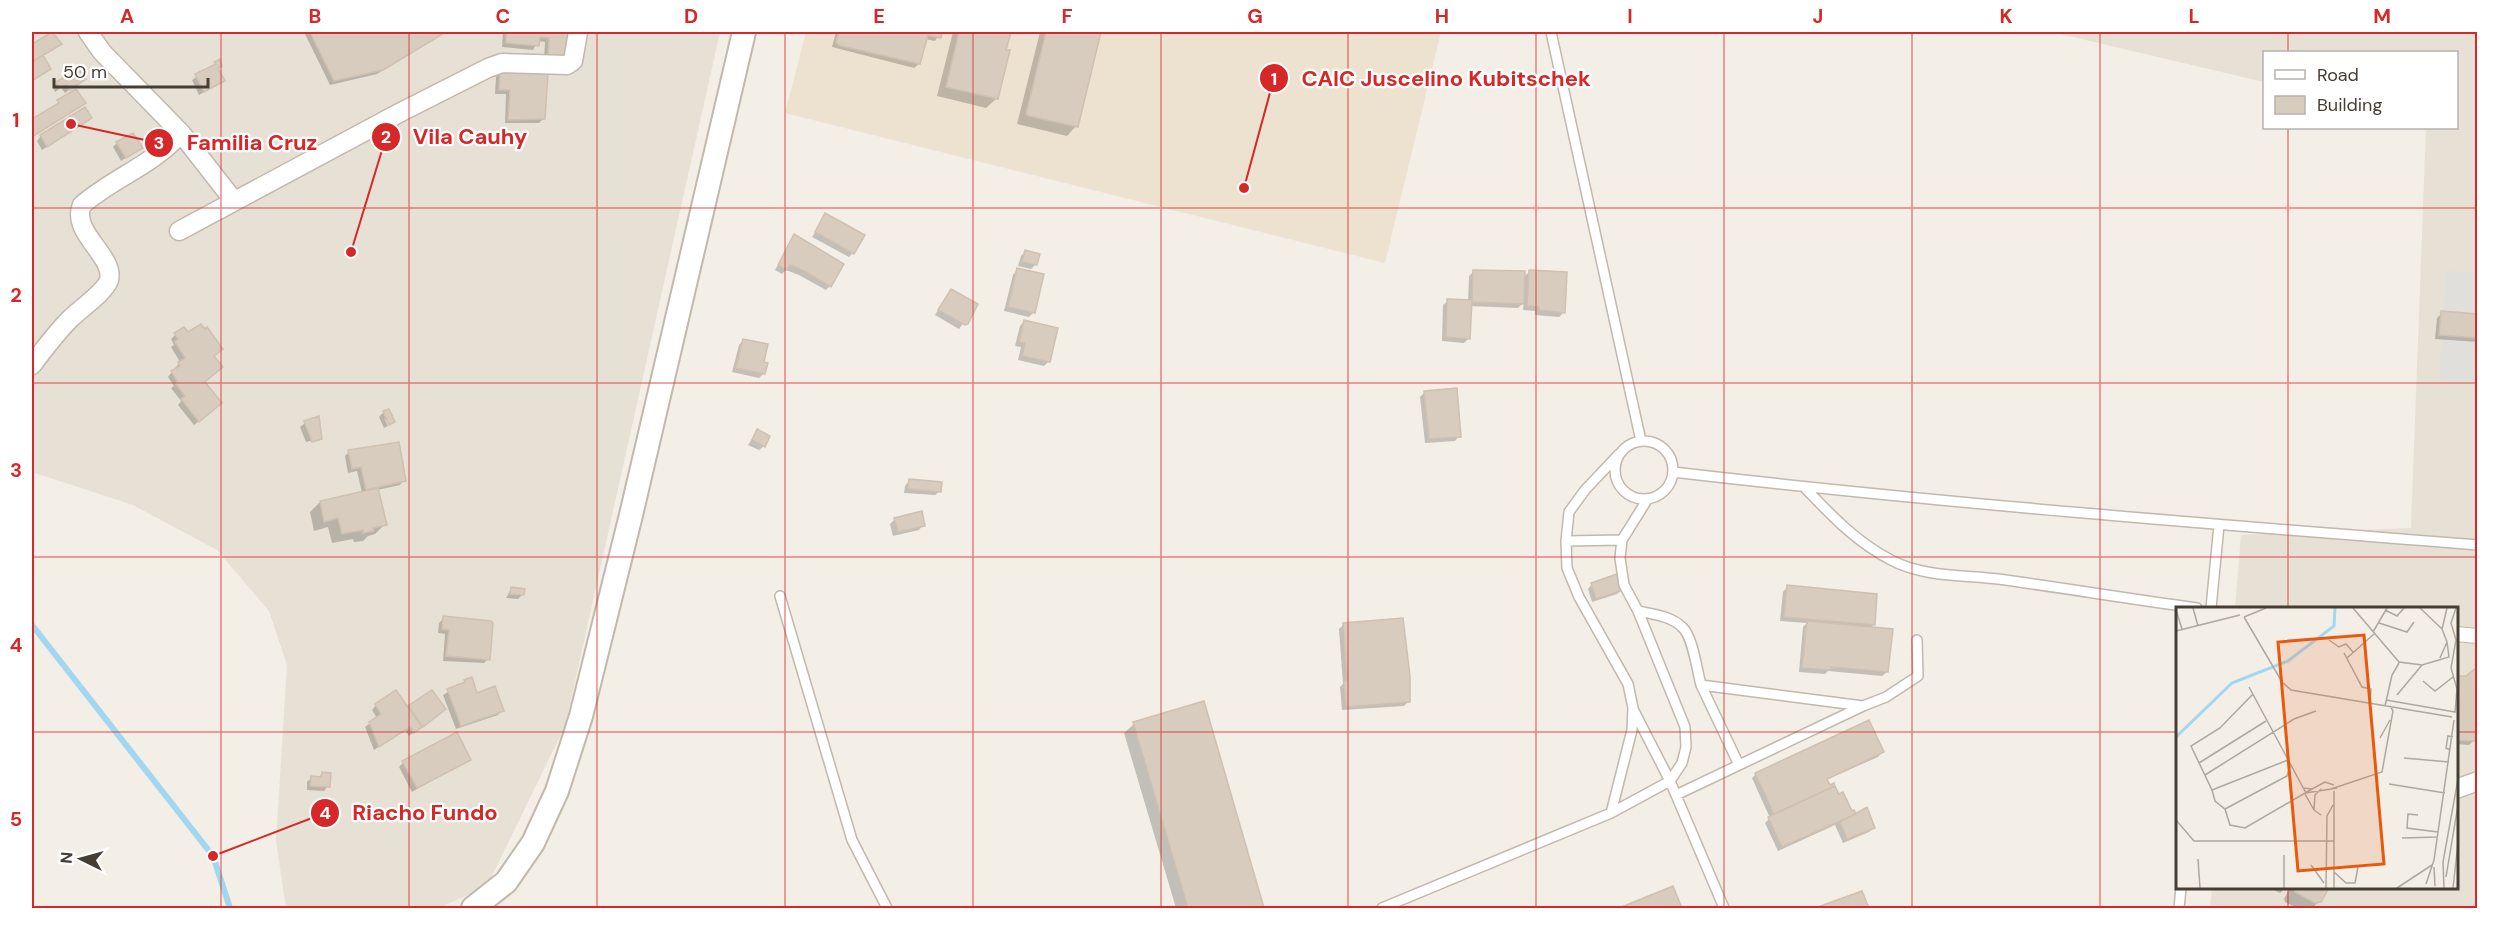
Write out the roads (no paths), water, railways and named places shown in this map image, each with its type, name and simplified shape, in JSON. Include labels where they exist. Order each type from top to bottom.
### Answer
[{"type":"street","points":[[88,32],[102,51],[181,133],[234,201]]},
{"type":"street","points":[[179,231],[488,68],[502,63],[567,65],[573,60],[578,32]]},
{"type":"street","points":[[472,909],[506,882],[533,843],[557,791],[578,726],[631,515],[744,32]]},
{"type":"street","points":[[32,365],[70,319],[107,284],[110,276],[80,221],[79,212],[82,205],[150,162],[168,148],[181,133]]},
{"type":"street","points":[[2458,634],[2478,636]]},
{"type":"street","points":[[2458,789],[2478,781]]},
{"type":"lane","points":[[1551,32],[1641,441]]},
{"type":"lane","points":[[1611,813],[1632,730],[1633,708],[1628,684],[1579,597],[1567,568],[1566,541],[1569,512],[1586,490],[1619,454],[1629,445],[1641,441],[1653,443],[1664,449],[1671,460],[1673,472],[1669,485],[1660,495],[1647,500],[1634,498],[1623,490],[1616,479],[1615,466],[1619,454]]},
{"type":"lane","points":[[1673,472],[1804,488],[2220,525],[2478,545]]},
{"type":"lane","points":[[1804,488],[1857,541],[1893,562],[1940,574],[1997,579],[2184,607]]},
{"type":"lane","points":[[1382,909],[1611,813],[1670,781],[1682,763],[1686,747],[1685,727],[1638,611],[1624,585],[1620,558],[1622,540],[1647,500]]},
{"type":"lane","points":[[2211,607],[2220,525]]},
{"type":"lane","points":[[1566,541],[1622,540]]},
{"type":"lane","points":[[780,596],[852,840],[887,909]]},
{"type":"lane","points":[[1638,611],[1665,618],[1683,627],[1690,642],[1701,685],[1739,765]]},
{"type":"lane","points":[[1676,795],[1886,697],[1918,676],[1917,640]]},
{"type":"lane","points":[[1701,685],[1863,706]]},
{"type":"lane","points":[[1633,708],[1670,781],[1724,909]]},
{"type":"lane","points":[[2179,909],[2181,889]]},
{"type":"waterway","points":[[32,625],[213,856],[230,908]]},
{"type":"place","name":"Familia Cruz","points":[[71,124]]},
{"type":"place","name":"CAIC Juscelino Kubitschek","points":[[1244,188]]},
{"type":"place","name":"Vila Cauhy","points":[[351,252]]},
{"type":"place","name":"Riacho Fundo","points":[[213,856]]}]
